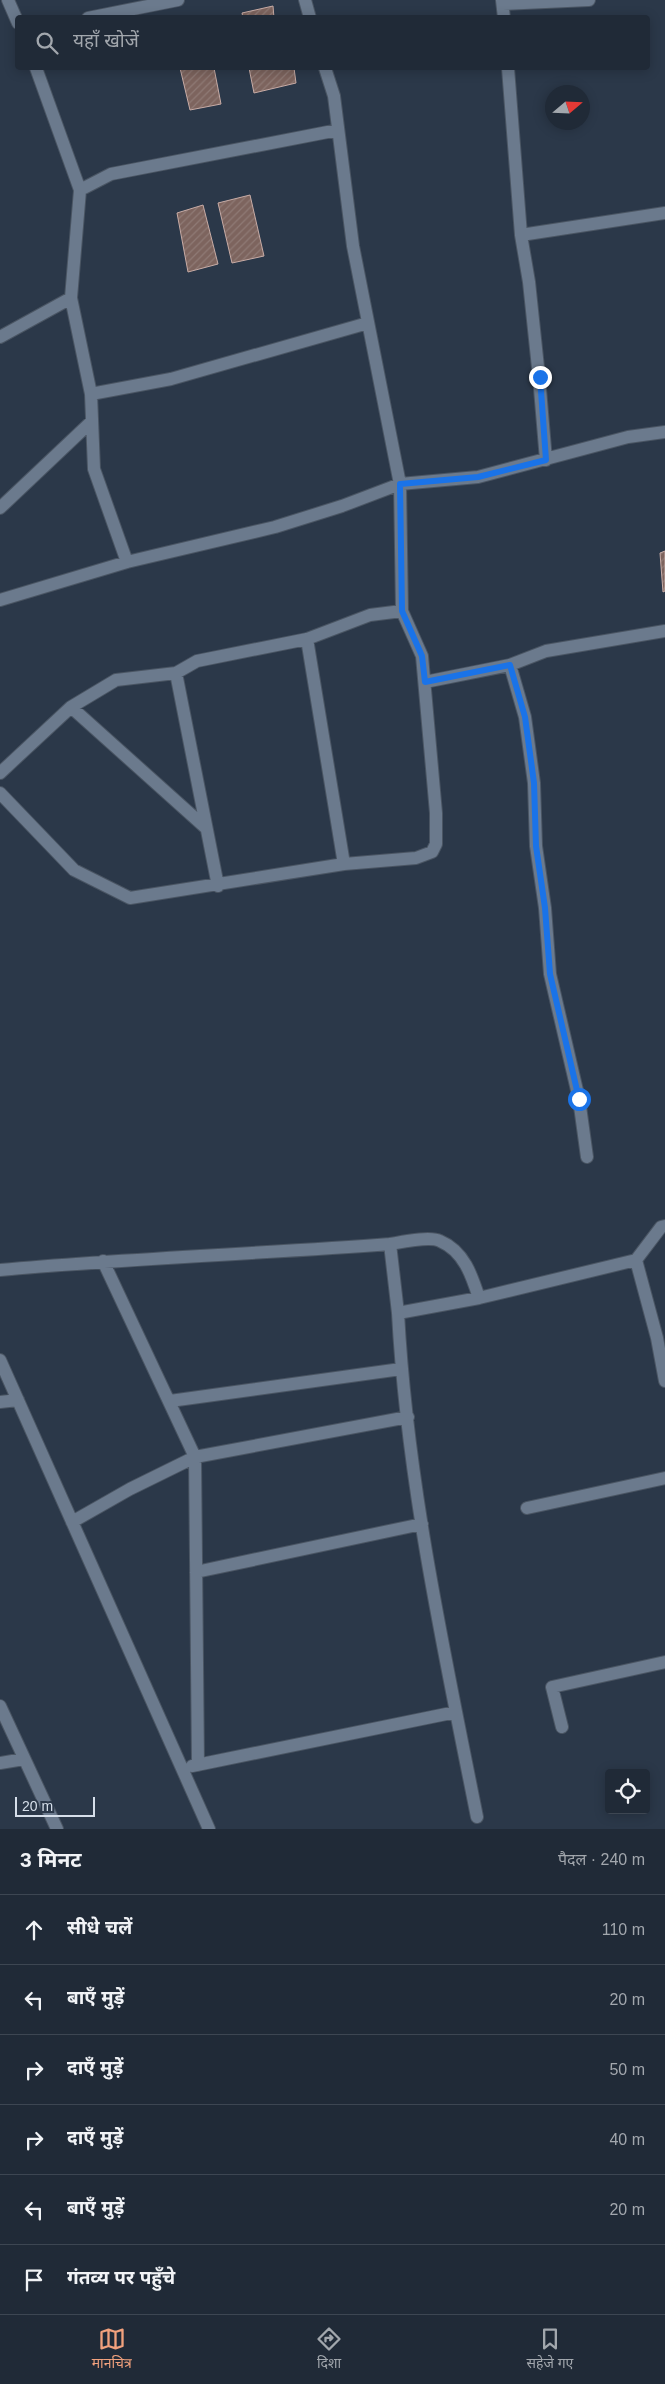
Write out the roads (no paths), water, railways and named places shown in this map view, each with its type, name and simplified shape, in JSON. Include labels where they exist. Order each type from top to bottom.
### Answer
[{"type":"street","points":[[8,0],[15,16]]},
{"type":"street","points":[[103,15],[178,0]]},
{"type":"street","points":[[305,0],[309,15]]},
{"type":"street","points":[[504,15],[502,2],[589,0]]},
{"type":"street","points":[[37,70],[80,190],[71,298],[91,394],[94,469],[127,562]]},
{"type":"street","points":[[0,793],[74,870],[130,898],[218,886],[344,864],[416,858],[432,852],[436,844],[436,812],[422,656],[402,611],[400,484],[353,246],[334,96],[326,70]]},
{"type":"street","points":[[508,70],[521,235],[540,377],[546,460]]},
{"type":"street","points":[[80,190],[111,174],[338,130]]},
{"type":"street","points":[[521,235],[665,214]]},
{"type":"street","points":[[0,337],[71,298]]},
{"type":"street","points":[[91,394],[171,379],[368,323]]},
{"type":"street","points":[[0,508],[92,421]]},
{"type":"street","points":[[0,600],[127,562],[275,527],[342,506],[400,484],[478,477],[628,437],[665,432]]},
{"type":"street","points":[[0,773],[71,707],[116,680],[176,673],[197,661],[307,639],[370,615],[402,611]]},
{"type":"street","points":[[425,682],[510,665],[546,651],[665,631]]},
{"type":"street","points":[[307,639],[344,864]]},
{"type":"street","points":[[510,665],[525,717],[534,783],[536,846],[545,908],[550,974],[579,1099],[586,1157]]},
{"type":"street","points":[[176,673],[218,886]]},
{"type":"street","points":[[71,707],[206,828]]},
{"type":"street","points":[[398,1312],[479,1298],[636,1260],[661,1227],[665,1226]]},
{"type":"street","points":[[0,1270],[103,1261],[439,1240],[457,1252],[471,1273],[479,1298]]},
{"type":"street","points":[[390,1244],[398,1312],[401,1369],[422,1524],[477,1817]]},
{"type":"street","points":[[636,1260],[657,1338],[665,1381]]},
{"type":"street","points":[[103,1261],[170,1401],[194,1457],[198,1765]]},
{"type":"street","points":[[0,1360],[209,1829]]},
{"type":"street","points":[[170,1401],[401,1369]]},
{"type":"street","points":[[0,1402],[18,1400]]},
{"type":"street","points":[[72,1522],[130,1489],[194,1457],[408,1417]]},
{"type":"street","points":[[527,1508],[665,1478]]},
{"type":"street","points":[[196,1572],[422,1524]]},
{"type":"street","points":[[562,1727],[552,1687],[665,1662]]},
{"type":"street","points":[[0,1706],[57,1829]]},
{"type":"street","points":[[182,1768],[456,1712]]},
{"type":"street","points":[[0,1763],[24,1760]]}]
